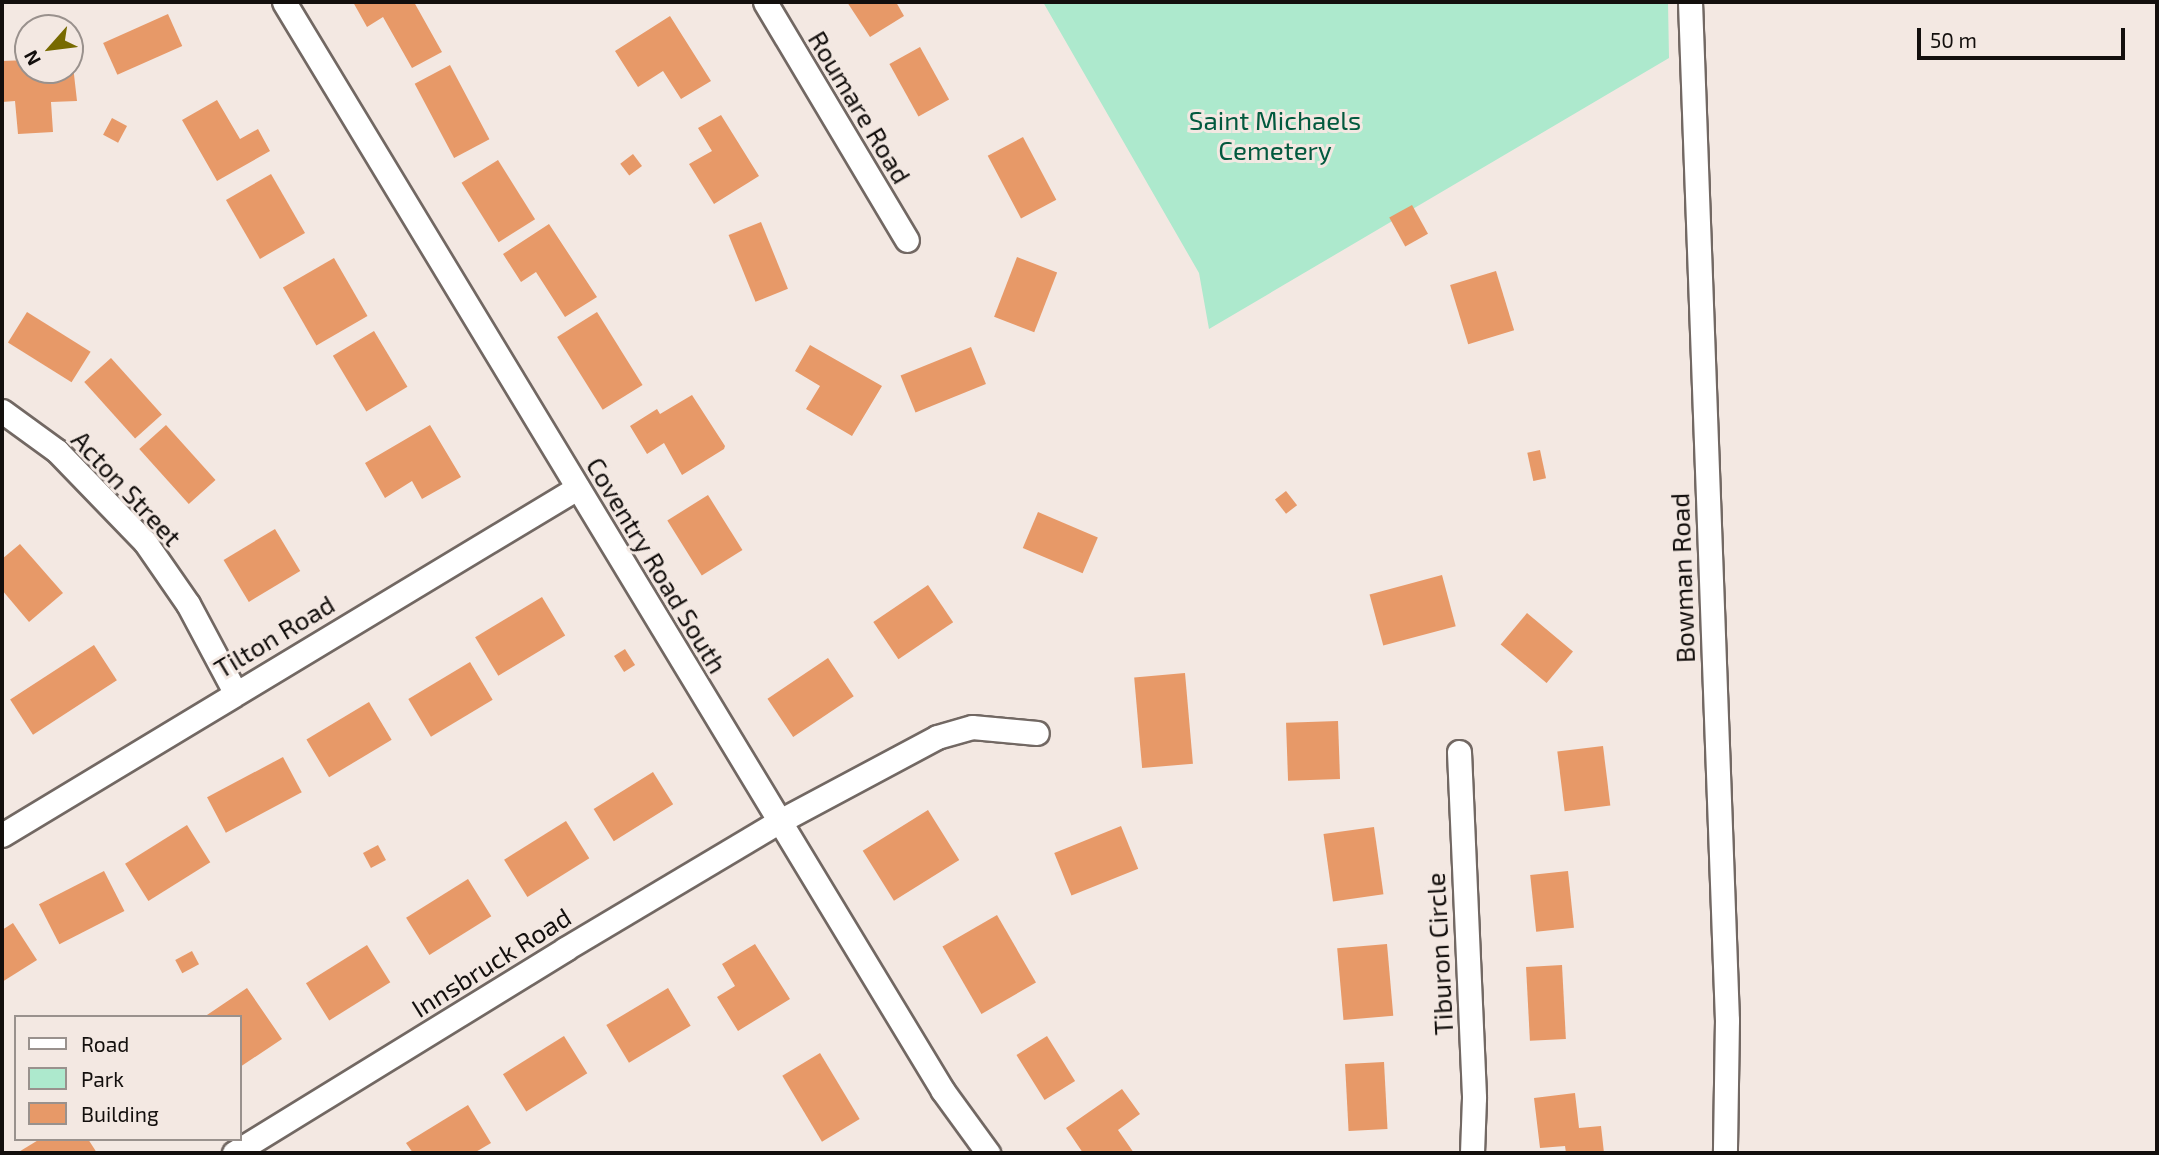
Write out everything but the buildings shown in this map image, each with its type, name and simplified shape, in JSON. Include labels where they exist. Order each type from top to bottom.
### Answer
[{"type":"street","name":"Coventry Road South","points":[[284,2],[943,1091],[988,1153]]},
{"type":"street","name":"Roumare Road","points":[[765,2],[907,240]]},
{"type":"street","name":"Bowman Road","points":[[1689,2],[1727,1020],[1725,1153]]},
{"type":"street","name":"Acton Street","points":[[2,411],[57,451],[145,542],[188,604],[235,692]]},
{"type":"street","name":"Tilton Road","points":[[2,835],[577,488]]},
{"type":"street","name":"Innsbruck Road","points":[[234,1153],[565,949],[780,821],[937,737],[972,727],[1037,733]]},
{"type":"street","name":"Tiburon Circle","points":[[1459,752],[1474,1098],[1472,1153]]},
{"type":"green space","name":"Saint Michaels Cemetery","points":[[1043,2],[1668,2],[1669,58],[1209,329],[1199,273]]}]
